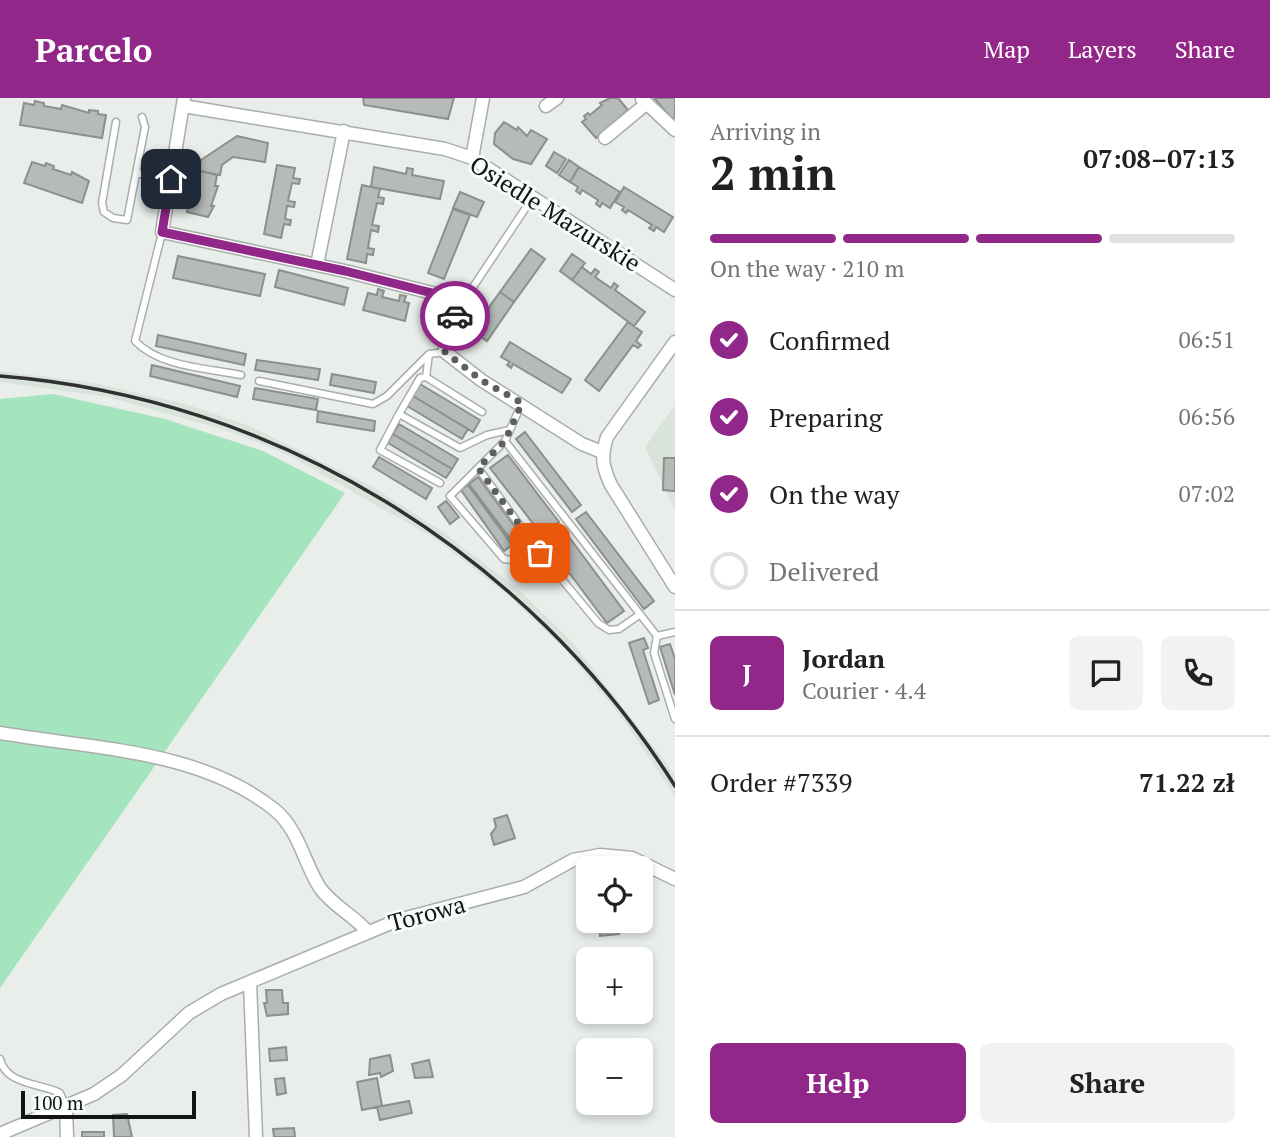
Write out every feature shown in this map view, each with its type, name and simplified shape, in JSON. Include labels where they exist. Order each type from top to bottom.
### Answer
[{"type":"street","points":[[472,158],[483,98]]},
{"type":"street","points":[[605,138],[644,101],[675,130]]},
{"type":"street","name":"Osiedle Mazurskie","points":[[162,232],[183,102],[445,149],[472,158],[675,290]]},
{"type":"street","points":[[317,265],[345,131]]},
{"type":"street","points":[[162,232],[317,265],[452,298],[459,308],[446,336],[445,352],[481,380],[522,403],[582,444],[602,452]]},
{"type":"street","points":[[675,342],[607,436],[602,452],[603,467],[611,485],[675,587]]},
{"type":"street","name":"Torowa","points":[[0,733],[156,756],[238,788],[276,811],[298,840],[322,891],[367,931],[398,920],[524,887],[573,860],[600,855],[632,858],[675,879]]},
{"type":"street","points":[[0,1134],[66,1108],[122,1075],[189,1013],[221,994],[367,931]]},
{"type":"street","points":[[250,982],[256,1137]]},
{"type":"street","points":[[66,1108],[67,1137]]},
{"type":"lane","points":[[116,121],[102,203],[104,212],[113,218],[127,220],[145,127],[142,117]]},
{"type":"lane","points":[[136,173],[171,179]]},
{"type":"lane","points":[[459,308],[533,197]]},
{"type":"lane","points":[[162,232],[135,341],[146,353],[159,358],[241,375]]},
{"type":"lane","points":[[259,381],[373,404],[387,396],[429,354],[445,352]]},
{"type":"lane","points":[[426,377],[429,354]]},
{"type":"lane","points":[[440,483],[380,450],[420,378],[426,377],[482,412]]},
{"type":"lane","points":[[522,403],[505,441],[450,496],[504,559],[523,561],[545,558]]},
{"type":"lane","points":[[399,414],[460,448],[486,435],[510,430]]},
{"type":"lane","points":[[505,441],[657,636]]},
{"type":"lane","points":[[478,468],[545,558],[598,623],[609,630],[619,629],[639,615]]},
{"type":"lane","points":[[657,636],[675,632]]},
{"type":"lane","points":[[657,636],[654,653],[675,719]]},
{"type":"lane","points":[[0,1059],[5,1071],[13,1078],[60,1093],[66,1108]]},
{"type":"shaded area","points":[[0,371],[94,383],[185,404],[250,426],[373,487],[443,532],[518,589],[573,643],[667,764],[675,777],[675,796],[620,715],[564,648],[509,596],[436,539],[290,456],[232,432],[108,397],[0,382]]},
{"type":"shaded area","points":[[675,405],[675,511],[645,447]]},
{"type":"green space","points":[[53,394],[165,419],[263,451],[345,493],[0,988],[0,399]]},
{"type":"building","points":[[363,98],[454,98],[448,119],[364,105]]},
{"type":"building","points":[[610,98],[618,98],[628,110],[596,138],[582,122],[586,119],[584,116],[588,113],[590,115],[602,105],[600,103]]},
{"type":"building","points":[[654,98],[675,98],[675,117],[672,119]]},
{"type":"building","points":[[35,101],[44,103],[44,106],[61,109],[62,105],[89,113],[89,110],[98,111],[98,114],[106,115],[102,138],[20,125],[24,103],[34,105]]},
{"type":"building","points":[[504,122],[517,130],[518,127],[527,136],[531,130],[547,139],[531,164],[513,159],[494,144],[495,133]]},
{"type":"building","points":[[237,136],[268,143],[265,162],[233,157],[222,165],[220,175],[199,171],[201,160]]},
{"type":"building","points":[[554,152],[566,159],[557,173],[546,166]]},
{"type":"building","points":[[569,160],[579,167],[570,182],[559,175]]},
{"type":"building","points":[[32,162],[45,166],[46,163],[54,166],[53,169],[71,175],[72,172],[89,181],[82,203],[24,183]]},
{"type":"building","points":[[277,165],[295,168],[293,178],[300,179],[299,184],[292,183],[288,201],[295,202],[294,207],[287,206],[285,219],[291,220],[290,225],[284,224],[281,238],[264,234]]},
{"type":"building","points":[[374,167],[406,174],[407,168],[413,169],[412,175],[444,181],[440,199],[371,187]]},
{"type":"building","points":[[579,167],[620,192],[610,208],[602,203],[600,207],[596,204],[598,200],[582,190],[580,194],[576,191],[578,187],[570,182]]},
{"type":"building","points":[[196,170],[217,175],[215,186],[218,186],[211,206],[214,206],[208,217],[187,212]]},
{"type":"building","points":[[362,185],[380,189],[378,197],[384,198],[383,204],[377,203],[372,225],[379,226],[378,232],[371,230],[368,248],[374,249],[373,255],[367,254],[366,263],[347,259]]},
{"type":"building","points":[[624,187],[673,217],[664,232],[656,227],[654,231],[649,228],[652,225],[628,210],[626,213],[622,210],[624,207],[615,202]]},
{"type":"building","points":[[460,192],[484,202],[477,217],[453,208]]},
{"type":"building","points":[[453,209],[470,215],[444,279],[428,273]]},
{"type":"building","points":[[531,249],[545,259],[514,302],[500,292]]},
{"type":"building","points":[[572,254],[585,263],[572,280],[560,271]]},
{"type":"building","points":[[178,256],[265,274],[260,296],[173,278]]},
{"type":"building","points":[[582,267],[591,274],[595,269],[599,272],[595,277],[611,288],[614,283],[618,286],[615,290],[645,312],[634,326],[572,280]]},
{"type":"building","points":[[279,270],[348,288],[344,305],[275,287]]},
{"type":"building","points":[[378,289],[384,291],[382,297],[399,301],[400,295],[406,296],[404,302],[409,303],[405,321],[363,310],[368,293],[377,295]]},
{"type":"building","points":[[500,292],[514,302],[487,341],[472,331]]},
{"type":"building","points":[[628,322],[642,332],[636,341],[641,345],[638,348],[633,345],[599,391],[585,380]]},
{"type":"building","points":[[158,335],[246,354],[244,365],[156,346]]},
{"type":"building","points":[[510,342],[571,379],[562,393],[513,364],[511,368],[507,365],[510,362],[501,357]]},
{"type":"building","points":[[257,360],[320,369],[318,380],[255,370]]},
{"type":"building","points":[[152,365],[240,386],[237,397],[150,376]]},
{"type":"building","points":[[332,374],[376,382],[374,393],[330,385]]},
{"type":"building","points":[[420,384],[480,420],[473,432],[413,396]]},
{"type":"building","points":[[255,388],[318,399],[316,410],[253,399]]},
{"type":"building","points":[[413,396],[468,429],[462,439],[407,406]]},
{"type":"building","points":[[318,411],[375,421],[374,431],[317,422]]},
{"type":"building","points":[[399,424],[458,459],[452,469],[393,434]]},
{"type":"building","points":[[525,432],[581,505],[572,512],[516,439]]},
{"type":"building","points":[[393,434],[452,469],[446,478],[388,443]]},
{"type":"building","points":[[508,455],[559,522],[542,535],[490,468]]},
{"type":"building","points":[[379,457],[432,488],[426,499],[373,467]]},
{"type":"building","points":[[664,458],[675,458],[675,491],[663,490]]},
{"type":"building","points":[[478,477],[529,546],[520,552],[469,484]]},
{"type":"building","points":[[468,485],[512,545],[504,551],[461,490]]},
{"type":"building","points":[[446,501],[459,517],[450,524],[438,507]]},
{"type":"building","points":[[586,512],[654,601],[644,609],[576,519]]},
{"type":"building","points":[[563,529],[624,611],[607,623],[546,542]]},
{"type":"building","points":[[644,638],[648,648],[643,650],[659,700],[649,704],[629,643]]},
{"type":"building","points":[[670,644],[675,659],[675,695],[660,647]]},
{"type":"building","points":[[507,815],[515,838],[494,845],[491,834],[496,827],[494,819]]},
{"type":"building","points":[[600,933],[619,933],[619,934],[600,936]]},
{"type":"building","points":[[266,990],[282,990],[283,1003],[288,1003],[288,1014],[267,1016],[264,1003],[267,1003]]},
{"type":"building","points":[[286,1047],[287,1060],[270,1061],[269,1049]]},
{"type":"building","points":[[390,1055],[393,1071],[381,1077],[380,1073],[369,1075],[370,1059]]},
{"type":"building","points":[[429,1060],[433,1077],[415,1078],[412,1064]]},
{"type":"building","points":[[284,1078],[286,1093],[277,1095],[275,1079]]},
{"type":"building","points":[[377,1078],[382,1106],[362,1110],[357,1082]]},
{"type":"building","points":[[409,1101],[412,1113],[380,1120],[377,1107]]},
{"type":"building","points":[[127,1114],[132,1137],[114,1137],[113,1115]]},
{"type":"building","points":[[294,1128],[295,1137],[274,1137],[273,1129]]},
{"type":"building","points":[[82,1132],[104,1132],[104,1137],[82,1137]]},
{"type":"railway","points":[[0,376],[102,390],[201,416],[296,454],[386,502],[469,559],[546,626],[615,702],[675,786]]},
{"type":"way so far","points":[[455,316],[446,336],[445,352],[481,380],[522,403],[505,441],[478,468],[540,553]]},
{"type":"route","points":[[171,179],[162,232],[345,271],[452,298],[459,308],[455,316]]}]
